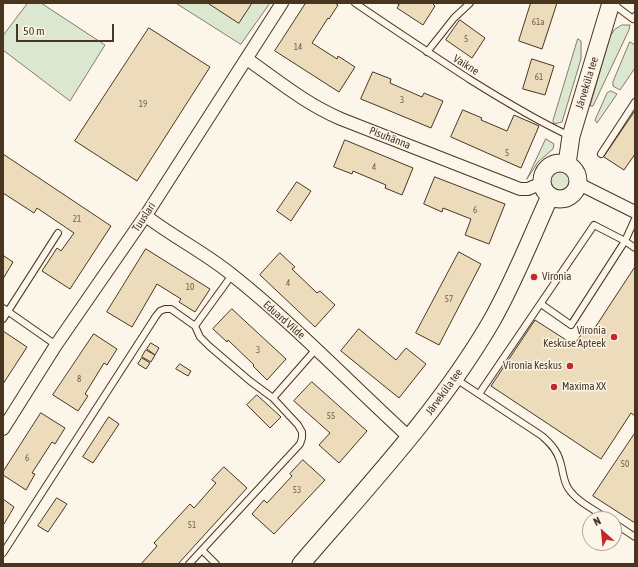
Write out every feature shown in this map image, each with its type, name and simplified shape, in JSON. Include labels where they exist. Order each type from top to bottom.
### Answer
[{"type":"main road","name":"Järveküla tee","points":[[567,164],[571,136],[611,3]]},
{"type":"main road","points":[[561,162],[567,164],[575,169],[579,184],[573,194],[568,198],[556,198],[546,190],[542,177],[549,166],[554,163],[561,162]]},
{"type":"main road","name":"Järveküla tee","points":[[301,564],[410,438],[455,378],[499,308],[546,190]]},
{"type":"street","name":"Tuuslari","points":[[4,425],[56,345],[146,216],[282,3]]},
{"type":"street","name":"Pisuhänna","points":[[247,59],[297,95],[325,112],[520,189],[546,190]]},
{"type":"street","points":[[579,184],[635,212]]},
{"type":"street","name":"Eduard Vilde","points":[[146,216],[232,275],[317,348],[410,438]]},
{"type":"lane","name":"Vaikne","points":[[355,3],[427,52],[492,93],[550,127],[571,136]]},
{"type":"lane","points":[[427,52],[454,18],[470,3]]},
{"type":"lane","points":[[611,3],[634,18]]},
{"type":"lane","points":[[601,154],[635,102]]},
{"type":"lane","points":[[541,304],[572,325],[625,241],[635,219]]},
{"type":"lane","points":[[479,394],[594,225],[625,241],[635,248]]},
{"type":"lane","points":[[3,319],[6,310],[58,233]]},
{"type":"lane","points":[[195,326],[232,275]]},
{"type":"lane","points":[[3,553],[160,311],[165,308],[171,309],[195,326],[200,337],[209,346],[250,381],[274,398],[298,425],[302,432],[300,444],[189,564]]},
{"type":"lane","points":[[6,310],[56,345]]},
{"type":"lane","points":[[274,398],[317,348]]},
{"type":"lane","points":[[455,378],[542,436],[550,443],[560,460],[563,477],[567,487],[573,494],[597,511]]},
{"type":"lane","points":[[622,528],[635,537]]},
{"type":"lane","points":[[202,550],[216,564]]},
{"type":"green space","points":[[28,3],[41,3],[105,45],[70,101],[3,50],[3,36]]},
{"type":"green space","points":[[176,3],[270,3],[241,44]]},
{"type":"green space","points":[[622,25],[630,25],[629,30],[593,106],[590,106],[610,37],[614,30]]},
{"type":"green space","points":[[578,39],[581,41],[581,59],[562,122],[554,124],[553,121]]},
{"type":"green space","points":[[630,42],[635,45],[635,68],[620,90],[613,86],[613,82]]},
{"type":"green space","points":[[611,91],[617,94],[597,123],[595,120],[607,93]]},
{"type":"green space","points":[[546,139],[554,144],[553,149],[538,162],[527,179]]},
{"type":"green space","points":[[560,171],[568,175],[572,183],[568,191],[560,195],[552,191],[548,183],[552,175]]},
{"type":"building","points":[[208,3],[252,3],[239,23]]},
{"type":"building","points":[[306,3],[335,3],[338,5],[312,43],[337,59],[338,56],[355,67],[339,92],[275,51]]},
{"type":"building","points":[[396,3],[432,3],[435,6],[423,25],[397,8],[399,5]]},
{"type":"building","points":[[531,3],[557,3],[542,49],[519,41]]},
{"type":"building","points":[[460,20],[485,38],[472,58],[446,40]]},
{"type":"building","points":[[149,28],[210,67],[137,181],[75,141]]},
{"type":"building","points":[[532,59],[554,66],[545,95],[523,89]]},
{"type":"building","points":[[373,72],[391,79],[390,83],[422,97],[424,93],[443,101],[431,128],[361,99]]},
{"type":"building","points":[[463,110],[482,118],[481,120],[507,131],[514,115],[539,126],[521,168],[451,137]]},
{"type":"building","points":[[635,111],[635,154],[624,170],[604,157]]},
{"type":"building","points":[[345,140],[413,168],[402,195],[385,188],[386,185],[353,171],[352,174],[334,167]]},
{"type":"building","points":[[3,154],[111,226],[70,289],[42,271],[57,248],[61,251],[74,233],[37,208],[34,213],[3,193]]},
{"type":"building","points":[[435,177],[505,204],[489,244],[465,235],[471,219],[443,208],[442,212],[424,204]]},
{"type":"building","points":[[297,182],[311,191],[291,221],[277,211]]},
{"type":"building","points":[[146,249],[210,289],[195,312],[179,302],[181,299],[157,284],[132,327],[107,312]]},
{"type":"building","points":[[459,252],[481,264],[439,345],[416,333]]},
{"type":"building","points":[[280,253],[295,267],[292,269],[317,293],[320,291],[335,305],[315,327],[260,275]]},
{"type":"building","points":[[4,256],[13,262],[3,279],[3,257]]},
{"type":"building","name":"Vironia Keskus","points":[[635,267],[635,416],[631,413],[601,459],[491,386],[535,320],[574,345],[585,329],[591,333]]},
{"type":"building","points":[[232,309],[286,359],[267,380],[228,340],[227,342],[213,329]]},
{"type":"building","points":[[359,329],[396,360],[406,348],[426,364],[399,398],[341,351]]},
{"type":"building","points":[[3,331],[27,347],[3,384]]},
{"type":"building","points":[[94,334],[117,349],[107,365],[104,363],[85,394],[88,396],[78,411],[53,395]]},
{"type":"building","points":[[151,343],[159,348],[155,355],[147,349]]},
{"type":"building","points":[[146,350],[155,355],[151,362],[142,357]]},
{"type":"building","points":[[142,358],[150,363],[146,369],[138,364]]},
{"type":"building","points":[[180,364],[191,371],[188,376],[176,369]]},
{"type":"building","points":[[312,382],[367,431],[339,463],[319,445],[330,433],[294,401]]},
{"type":"building","points":[[257,395],[281,417],[270,428],[247,405]]},
{"type":"building","points":[[41,413],[65,428],[55,444],[52,442],[32,473],[35,474],[26,490],[3,475],[3,472]]},
{"type":"building","points":[[109,417],[119,424],[93,463],[83,457]]},
{"type":"building","points":[[635,433],[635,523],[622,515],[622,511],[616,511],[593,496]]},
{"type":"building","points":[[303,460],[325,480],[274,534],[252,514],[264,500],[267,503],[292,476],[290,474]]},
{"type":"building","points":[[224,467],[247,488],[178,564],[141,564],[157,546],[154,543],[190,504],[194,508],[216,483],[212,480]]},
{"type":"building","points":[[57,498],[67,504],[48,532],[38,526]]},
{"type":"building","points":[[3,499],[14,507],[4,524],[3,523]]},
{"type":"place","name":"Vironia","points":[[534,277]]},
{"type":"place","name":"Vironia Keskuse Apteek","points":[[614,337]]},
{"type":"place","name":"Vironia Keskus","points":[[570,366]]},
{"type":"place","name":"Maxima XX","points":[[554,387]]}]
